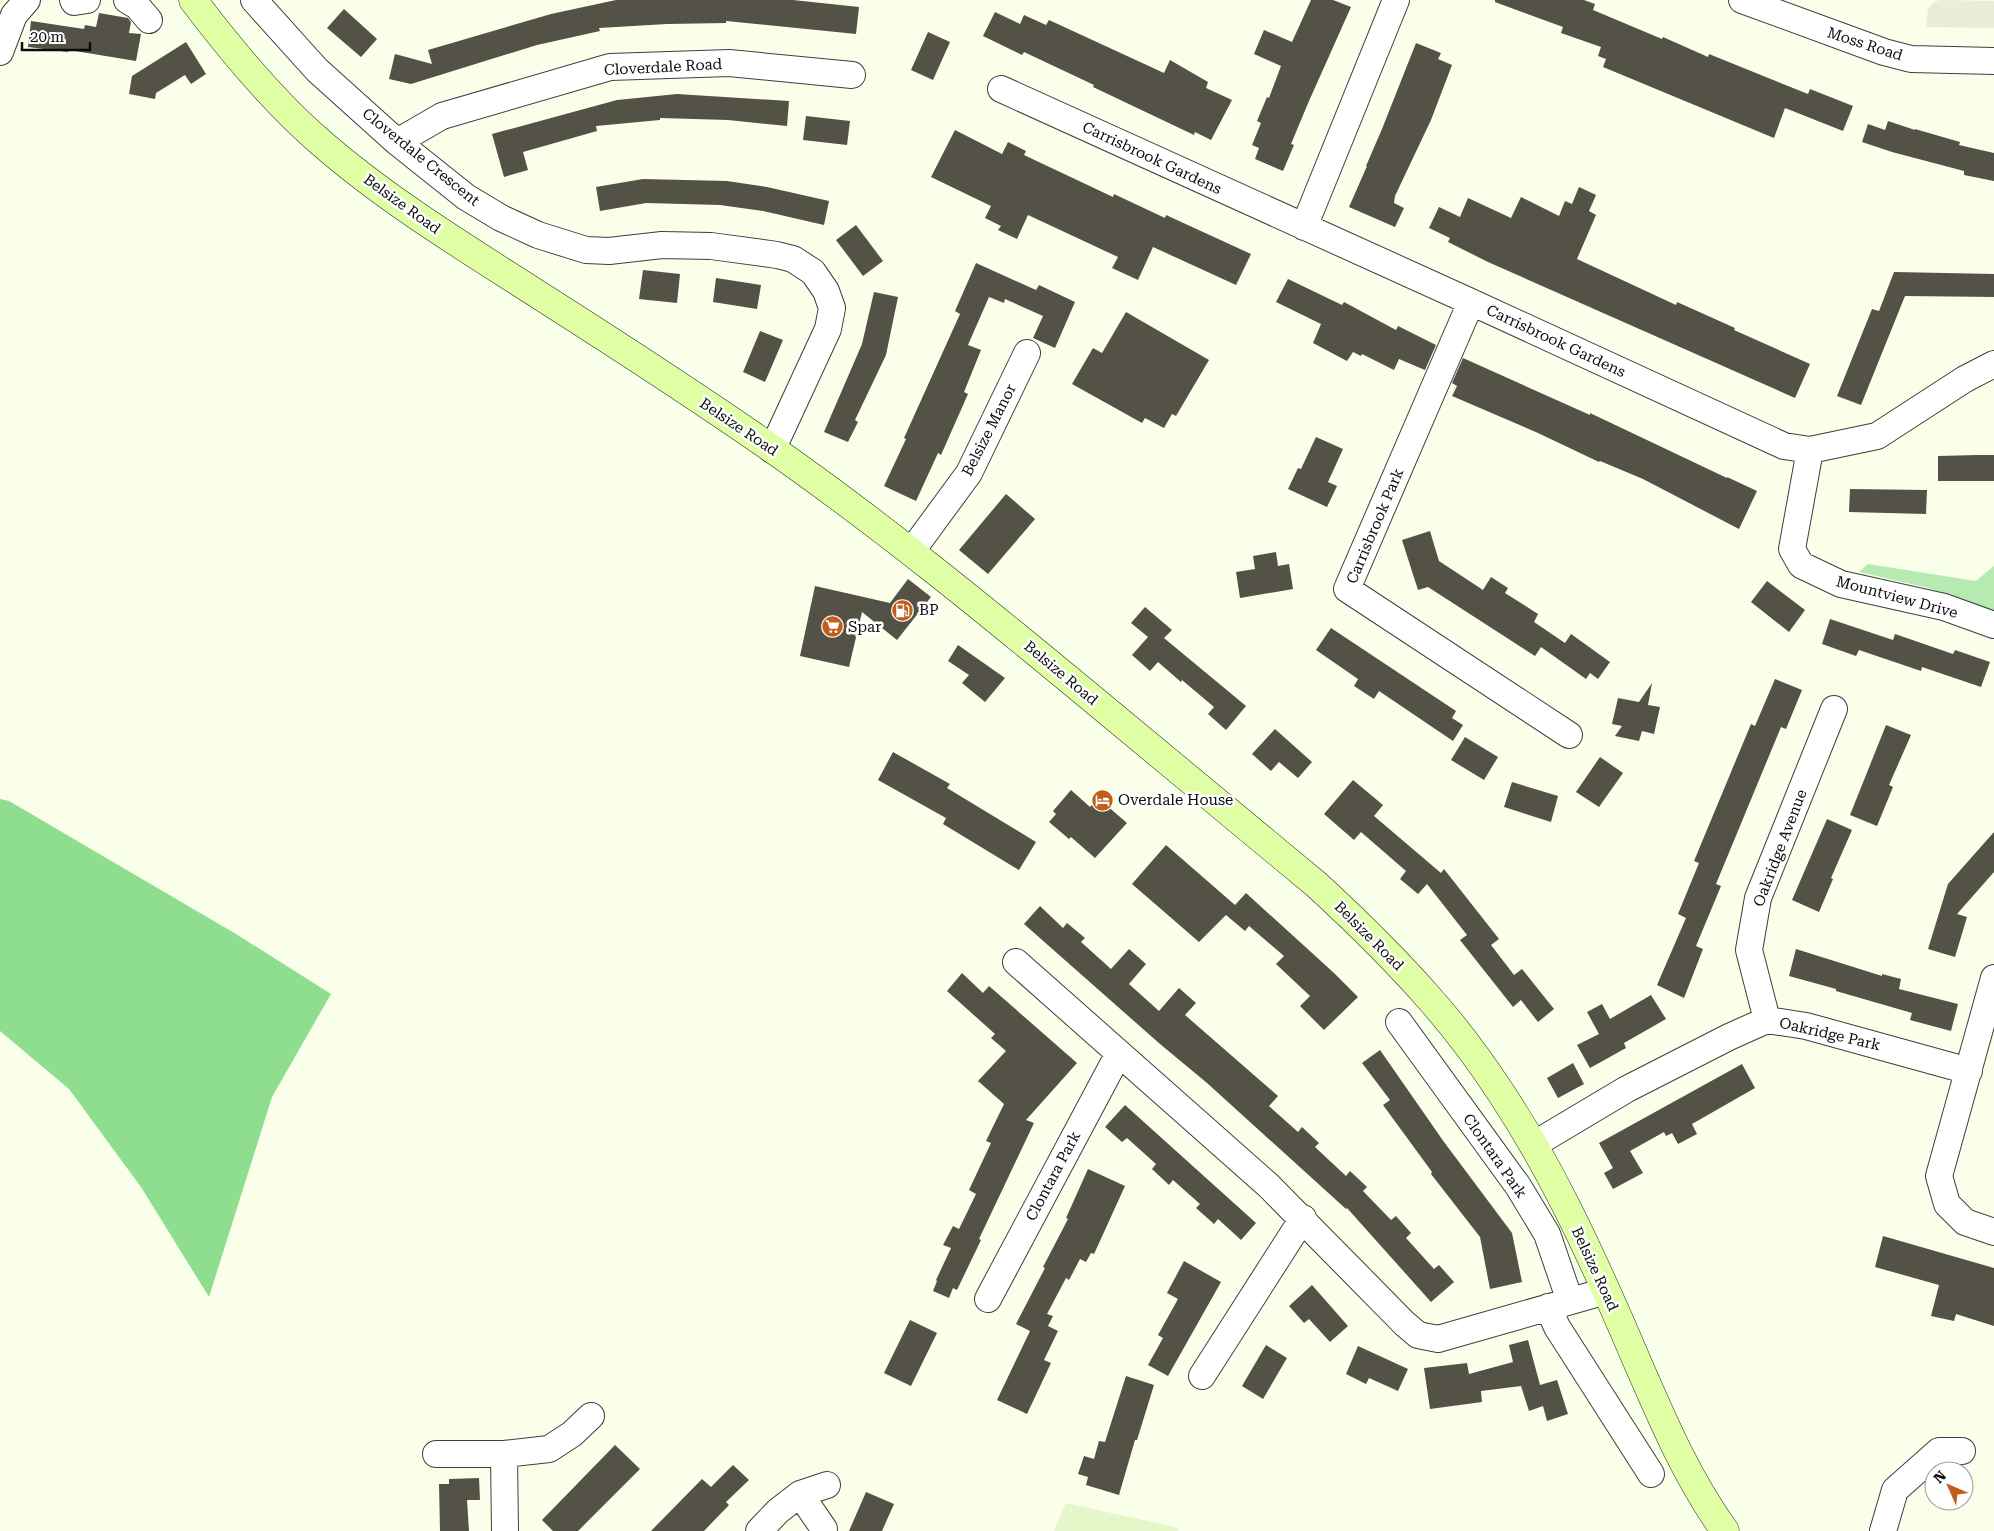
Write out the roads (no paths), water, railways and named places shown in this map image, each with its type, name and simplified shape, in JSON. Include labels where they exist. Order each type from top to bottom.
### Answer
[{"type":"street","points":[[0,52],[14,15],[27,0]]},
{"type":"street","points":[[72,0],[74,2],[87,0]]},
{"type":"street","points":[[127,0],[137,6],[149,20]]},
{"type":"street","name":"Belsize Road","points":[[193,0],[220,35],[269,91],[317,139],[373,184],[444,234],[677,385],[772,450],[911,552],[985,610],[1317,885],[1356,921],[1430,999],[1461,1038],[1533,1145],[1562,1198],[1606,1290],[1672,1441],[1711,1512],[1725,1531]]},
{"type":"street","name":"Cloverdale Crescent","points":[[254,0],[317,70],[397,142],[466,197],[501,218],[538,235],[586,250],[609,251],[662,245],[711,246],[777,254],[793,259],[813,272],[826,291],[832,308],[828,329],[772,450]]},
{"type":"street","points":[[1304,227],[1396,0]]},
{"type":"street","name":"Moss Road","points":[[1742,0],[1893,54],[1911,58],[1994,61]]},
{"type":"street","name":"Cloverdale Road","points":[[397,142],[442,116],[610,67],[729,63],[852,75]]},
{"type":"street","name":"Carrisbrook Gardens","points":[[1001,89],[1784,446],[1810,450]]},
{"type":"street","name":"Carrisbrook Park","points":[[1471,302],[1347,588],[1569,735]]},
{"type":"street","name":"Belsize Manor","points":[[911,552],[969,473],[1027,353]]},
{"type":"street","points":[[1810,450],[1877,436],[1965,379],[1994,364]]},
{"type":"street","name":"Mountview Drive","points":[[1810,450],[1792,549],[1801,565],[1841,584],[1944,607],[1994,625]]},
{"type":"street","name":"Oakridge Avenue","points":[[1767,1020],[1749,950],[1758,898],[1834,709]]},
{"type":"street","points":[[1016,962],[1269,1186],[1418,1335],[1438,1339],[1606,1290]]},
{"type":"street","points":[[1994,978],[1940,1176],[1947,1204],[1965,1222],[1994,1232]]},
{"type":"street","name":"Oakridge Park","points":[[1533,1145],[1627,1089],[1729,1037],[1767,1020],[1806,1026],[1969,1071]]},
{"type":"street","name":"Clontara Park","points":[[1399,1022],[1518,1186],[1547,1234],[1559,1304],[1557,1327],[1652,1474]]},
{"type":"street","name":"Clontara Park","points":[[988,1299],[1119,1053]]},
{"type":"street","points":[[1202,1376],[1303,1218]]},
{"type":"street","points":[[436,1454],[504,1454],[549,1449],[572,1434],[590,1416]]},
{"type":"street","points":[[1883,1531],[1895,1490],[1939,1451],[1962,1451]]},
{"type":"street","points":[[504,1454],[505,1531]]},
{"type":"street","points":[[759,1531],[778,1511],[800,1494],[827,1485]]},
{"type":"street","points":[[800,1494],[824,1529]]},
{"type":"place","name":"BP","points":[[903,610]]},
{"type":"place","name":"Spar","points":[[832,627]]},
{"type":"place","name":"Overdale House","points":[[1102,800]]}]
